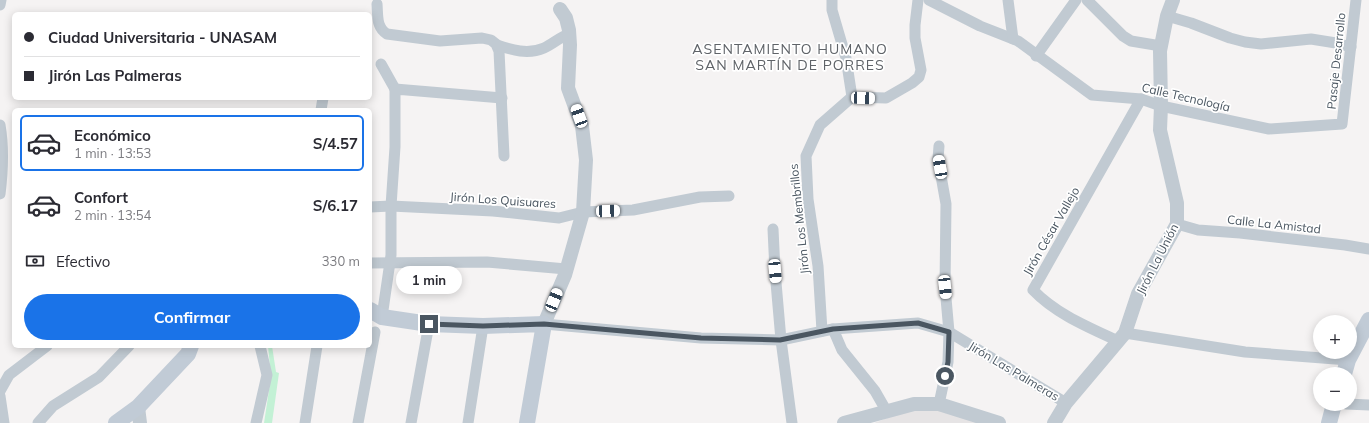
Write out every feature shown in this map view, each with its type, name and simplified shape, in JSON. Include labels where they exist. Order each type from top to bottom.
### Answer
[{"type":"main road","name":"Jirón Las Palmeras","points":[[376,314],[429,324],[483,326],[544,324]]},
{"type":"main road","points":[[1346,367],[1369,320]]},
{"type":"main road","points":[[526,423],[544,324]]},
{"type":"main road","points":[[116,423],[138,407],[188,354],[190,348]]},
{"type":"main road","points":[[1329,423],[1332,411]]},
{"type":"street","points":[[0,0],[0,5]]},
{"type":"street","points":[[832,0],[832,10],[846,58],[852,97],[886,98],[912,83],[919,77],[921,70],[915,38],[918,0]]},
{"type":"street","name":"Calle Tecnología","points":[[929,0],[980,26],[1018,41],[1036,56],[1092,95],[1141,98],[1161,106],[1269,129],[1342,124]]},
{"type":"street","points":[[1008,0],[1012,39]]},
{"type":"street","points":[[1036,56],[1076,0]]},
{"type":"street","points":[[1087,0],[1123,36],[1131,41],[1161,46]]},
{"type":"street","name":"Jirón La Unión","points":[[1054,423],[1066,403],[1122,337],[1138,294],[1177,224],[1177,203],[1160,130],[1161,46],[1167,16],[1173,0]]},
{"type":"street","name":"Pasaje Desarrollo","points":[[1342,124],[1356,0]]},
{"type":"street","points":[[378,4],[379,26],[381,31],[387,34],[440,41],[482,38],[491,40],[497,45],[522,52],[532,52],[543,48],[562,36],[569,34]]},
{"type":"street","points":[[544,324],[566,269],[583,212],[586,160],[582,126],[568,88],[569,34],[566,18],[560,9]]},
{"type":"street","points":[[1167,16],[1245,42],[1261,44],[1311,39],[1351,47]]},
{"type":"street","points":[[497,45],[499,51],[502,98],[504,156]]},
{"type":"street","points":[[376,314],[391,255],[391,206],[394,147],[395,89],[381,64]]},
{"type":"street","points":[[395,89],[502,98]]},
{"type":"street","name":"Jirón Los Membrillos","points":[[852,97],[820,125],[806,156],[808,199],[828,330],[875,391],[887,412]]},
{"type":"street","name":"Jirón César Vallejo","points":[[1141,98],[1033,290],[1072,320],[1122,337],[1245,352],[1346,367]]},
{"type":"street","points":[[0,124],[3,141],[3,158],[0,194]]},
{"type":"street","points":[[939,146],[938,159],[946,204],[945,287],[949,332],[948,362],[939,404]]},
{"type":"street","name":"Jirón Los Quisuares","points":[[372,207],[391,206],[493,211],[559,218],[583,212],[633,210],[700,197],[729,196]]},
{"type":"street","name":"Calle La Amistad","points":[[1177,224],[1198,230],[1240,233],[1369,249]]},
{"type":"street","points":[[773,229],[780,340],[792,423]]},
{"type":"street","points":[[372,263],[487,262],[566,269]]},
{"type":"street","name":"Jirón Las Palmeras","points":[[544,324],[701,338],[780,340],[828,330],[918,323],[949,332],[1066,403]]},
{"type":"street","points":[[411,423],[429,324]]},
{"type":"street","points":[[468,423],[483,326]]},
{"type":"street","points":[[358,423],[375,332]]},
{"type":"street","points":[[2,383],[9,375],[44,348]]},
{"type":"street","points":[[38,423],[53,406],[99,377],[127,348]]},
{"type":"street","points":[[256,423],[267,374],[260,348]]},
{"type":"street","points":[[304,423],[317,348]]},
{"type":"street","points":[[0,396],[4,423]]},
{"type":"street","points":[[844,423],[914,404],[939,404],[999,423]]},
{"type":"street","points":[[1357,404],[1369,405]]},
{"type":"street","points":[[138,407],[140,423]]},
{"type":"shaded area","points":[[918,407],[943,408],[999,423],[874,423]]},
{"type":"green space","points":[[268,348],[272,348],[276,372],[279,373],[272,423],[264,423],[271,377]]},
{"type":"district","name":"ASENTAMIENTO HUMANO SAN MARTÍN DE PORRES","points":[[790,58]]},
{"type":"route","points":[[429,324],[483,326],[544,324],[701,338],[780,340],[833,329],[918,323],[949,332],[948,362],[945,376]]}]
